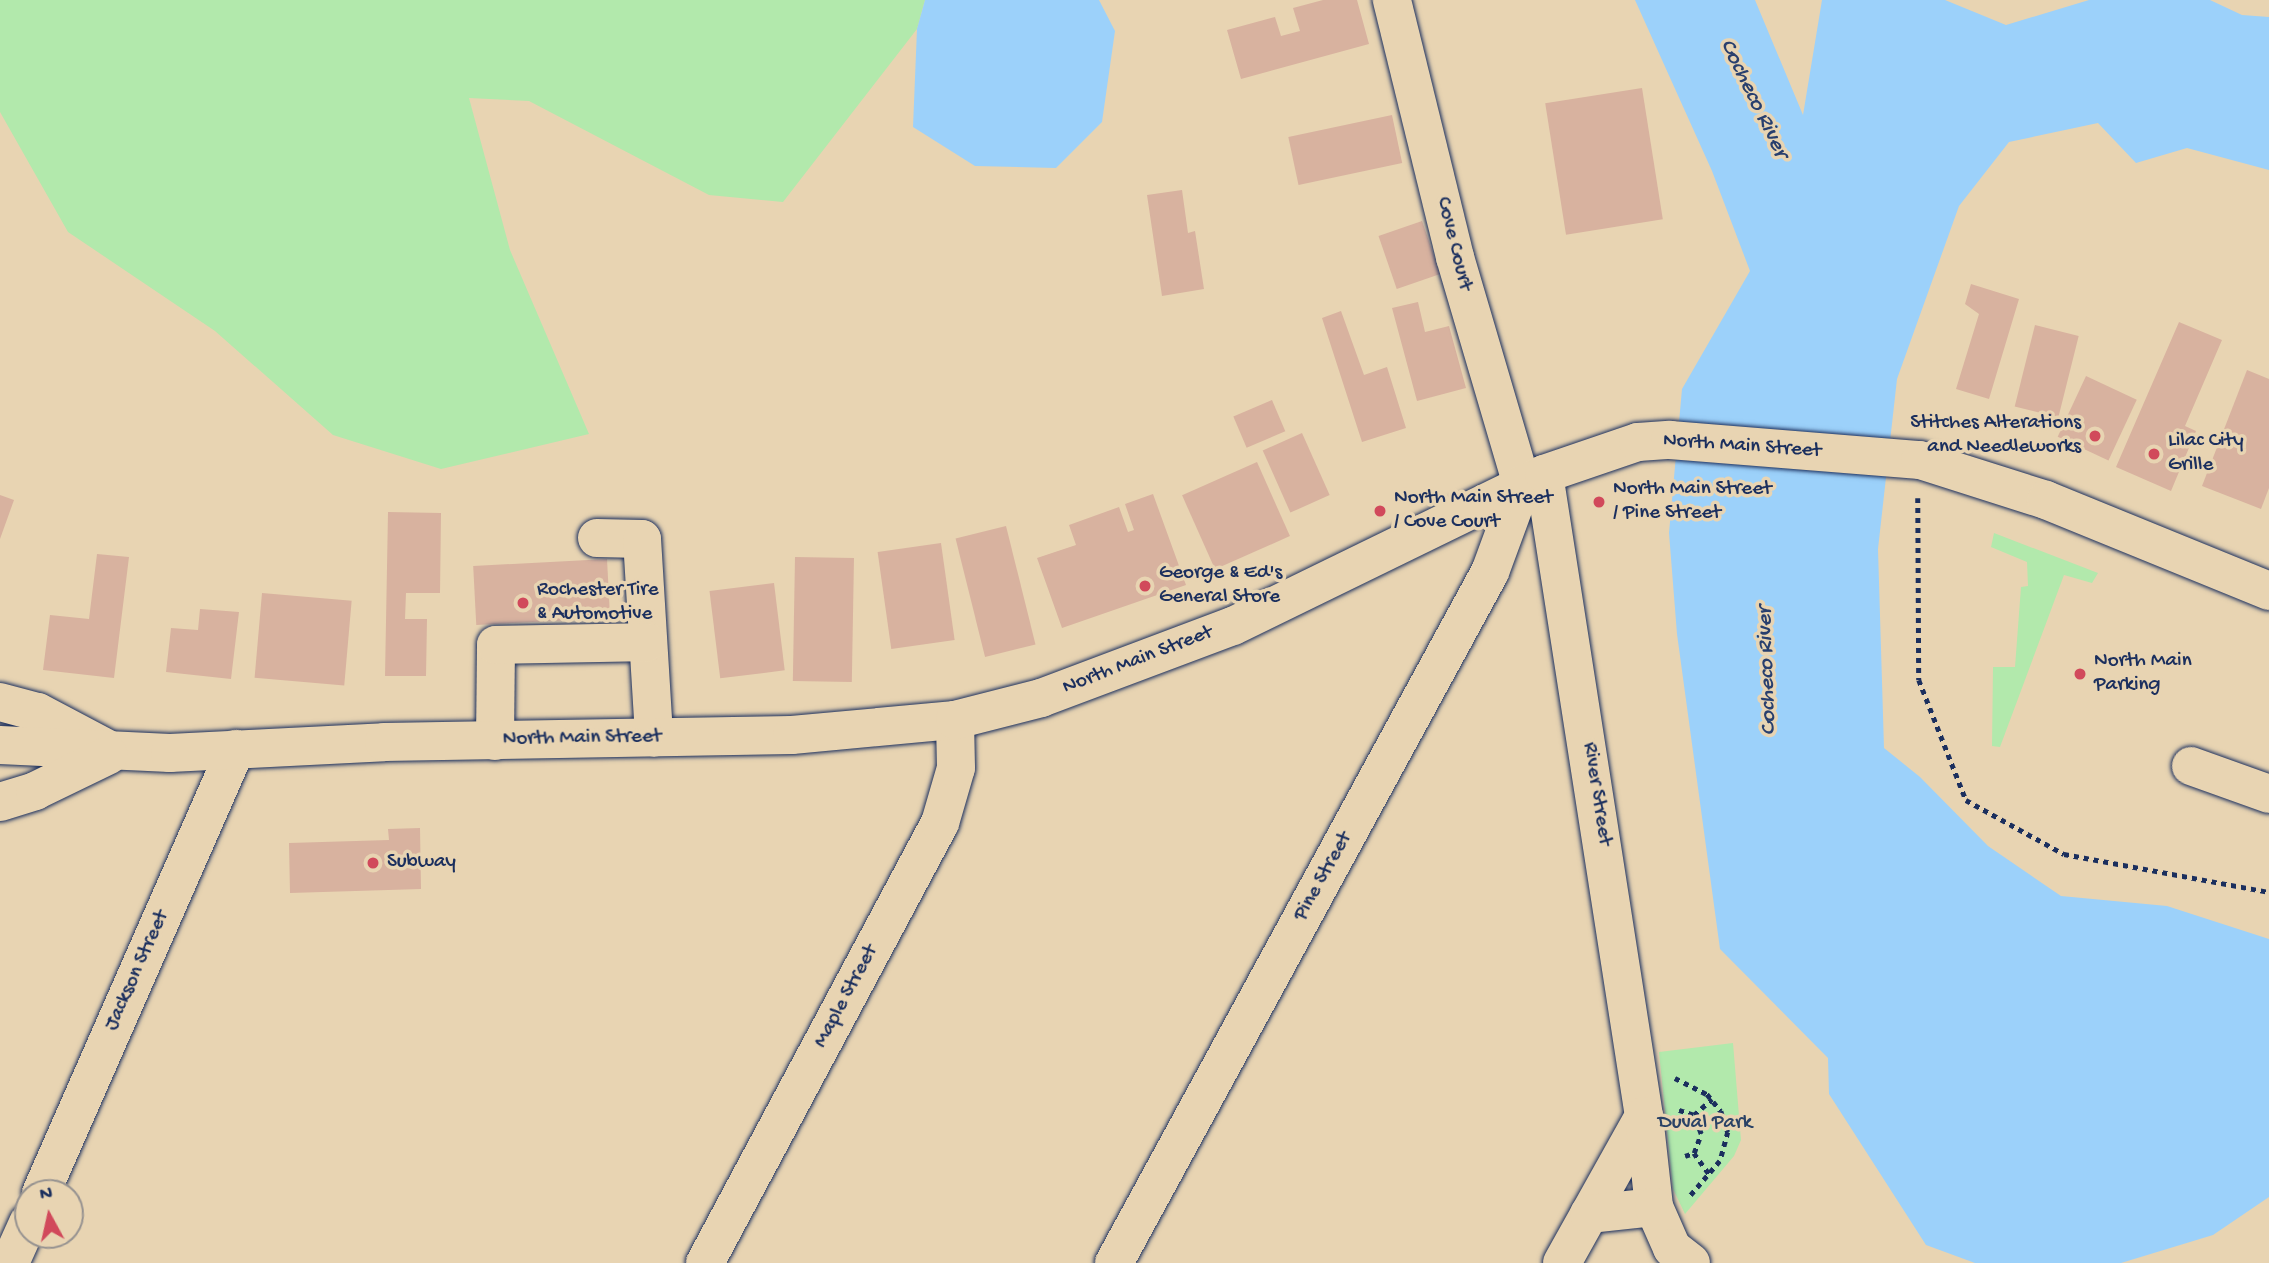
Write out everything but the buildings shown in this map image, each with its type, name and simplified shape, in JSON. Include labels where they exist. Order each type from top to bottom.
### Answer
[{"type":"street","name":"Cove Court","points":[[1392,0],[1455,257],[1533,480]]},
{"type":"street","name":"North Main Street","points":[[0,745],[114,752],[236,749],[884,730],[954,720],[1041,698],[1233,626],[1533,480],[1601,451],[1670,440],[1919,477],[2046,500],[2269,592]]},
{"type":"street","name":"River Street","points":[[1533,480],[1657,1113],[1671,1203],[1672,1248],[1691,1263]]},
{"type":"street","name":"Pine Street","points":[[1114,1263],[1490,572],[1533,480]]},
{"type":"street","points":[[597,538],[642,539],[654,738]]},
{"type":"street","points":[[495,741],[496,645],[648,642]]},
{"type":"street","name":"North Main Street","points":[[0,702],[38,712],[114,752]]},
{"type":"street","name":"Maple Street","points":[[705,1263],[940,823],[956,768],[954,720]]},
{"type":"street","name":"Jackson Street","points":[[47,1179],[236,749]]},
{"type":"street","name":"North Main Street","points":[[0,802],[35,791],[114,752]]},
{"type":"street","points":[[2191,766],[2269,793]]},
{"type":"street","points":[[1562,1263],[1589,1214],[1657,1113]]},
{"type":"street","points":[[1589,1214],[1671,1203]]},
{"type":"path","points":[[1919,477],[1919,680],[1966,800],[2064,854],[2269,892]]},
{"type":"path","points":[[1665,1079],[1691,1083],[1712,1099],[1726,1122],[1728,1135],[1724,1152],[1709,1174],[1671,1203]]},
{"type":"path","points":[[1657,1113],[1694,1115],[1712,1099]]},
{"type":"path","points":[[1694,1115],[1701,1130],[1695,1153],[1709,1174]]},
{"type":"path","points":[[1677,1158],[1695,1153]]},
{"type":"green space","points":[[0,0],[925,0],[917,29],[783,202],[709,195],[529,101],[469,98],[510,250],[589,434],[441,469],[333,435],[215,331],[68,232],[0,112]]},
{"type":"green space","points":[[1994,533],[2098,573],[2092,583],[2064,575],[2000,747],[1992,746],[1993,667],[2015,667],[2021,587],[2028,586],[2027,562],[1991,547]]},
{"type":"green space","name":"Duval Park","points":[[1733,1043],[1741,1140],[1734,1156],[1685,1214],[1673,1189],[1659,1052]]},
{"type":"water","points":[[925,0],[1099,0],[1115,31],[1102,122],[1056,168],[975,166],[913,127],[917,29]]},
{"type":"water","name":"Cocheco River","points":[[1635,0],[1755,0],[1803,115],[1822,0],[1945,0],[2006,25],[2089,0],[2210,0],[2242,15],[2269,17],[2269,170],[2187,148],[2136,163],[2098,123],[2009,142],[1959,206],[1897,379],[1878,549],[1884,748],[1920,777],[1988,846],[2061,896],[2167,906],[2269,939],[2269,1197],[2213,1235],[2121,1263],[1975,1263],[1926,1245],[1829,1094],[1828,1058],[1720,949],[1677,634],[1669,533],[1682,389],[1750,271],[1712,171]]},
{"type":"place","name":"Stitches Alterations and Needleworks","points":[[2095,436]]},
{"type":"place","name":"Lilac City Grille","points":[[2154,454]]},
{"type":"place","name":"North Main Street / Pine Street","points":[[1599,502]]},
{"type":"place","name":"North Main Street / Cove Court","points":[[1380,511]]},
{"type":"place","name":"George & Ed's General Store","points":[[1145,586]]},
{"type":"place","name":"Rochester Tire & Automotive","points":[[523,603]]},
{"type":"place","name":"North Main Parking","points":[[2080,674]]},
{"type":"place","name":"Subway","points":[[373,863]]}]
